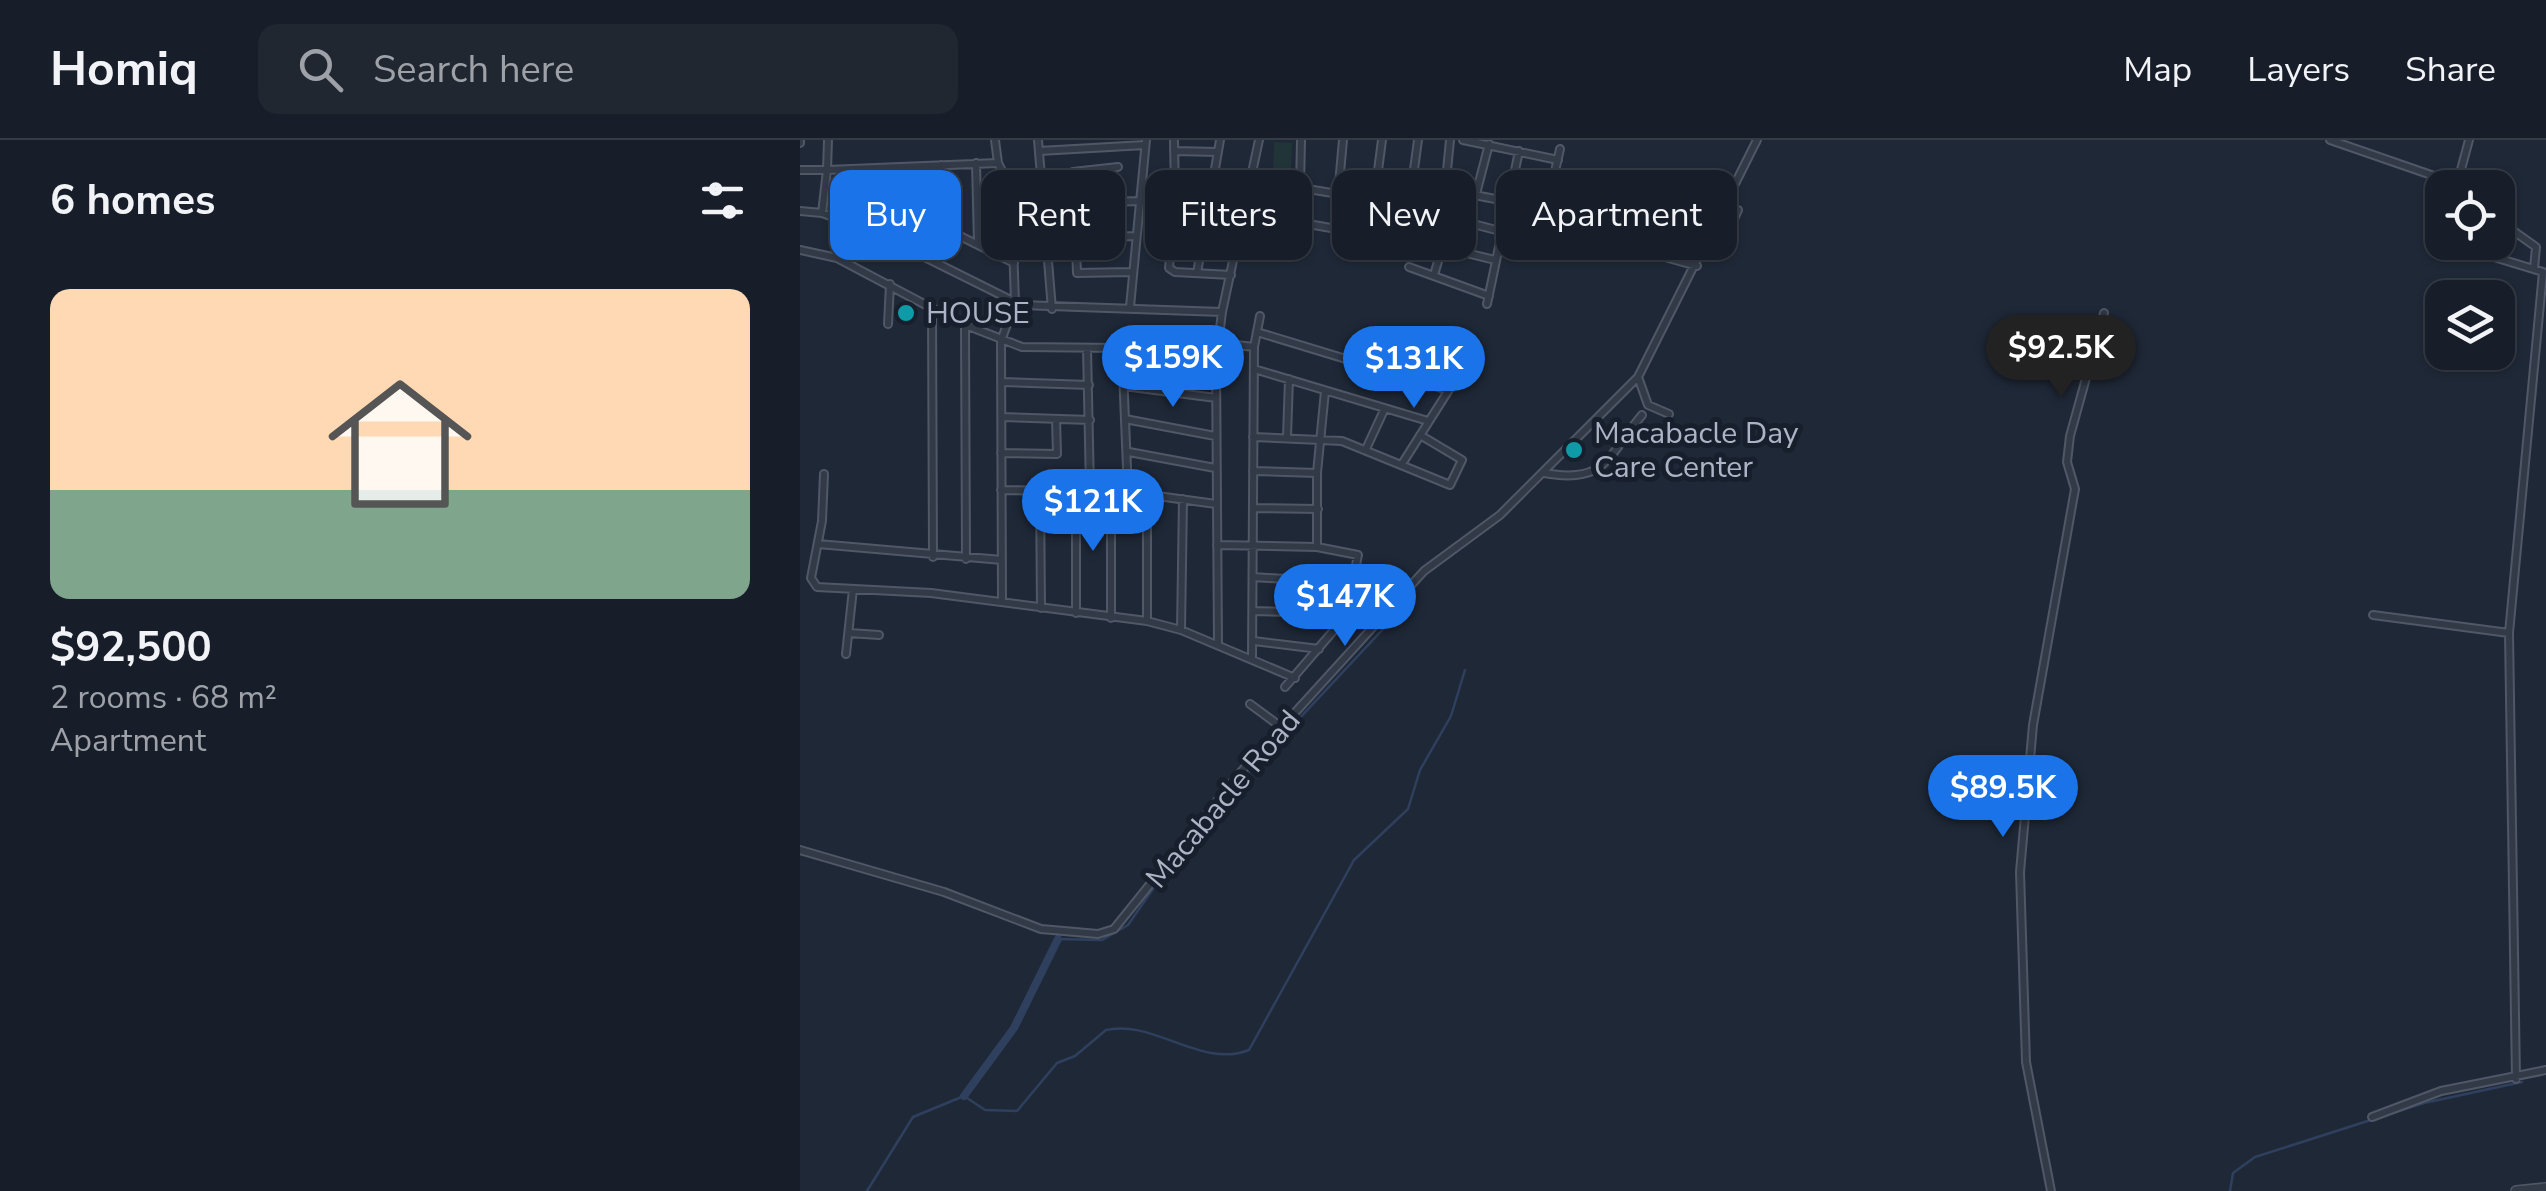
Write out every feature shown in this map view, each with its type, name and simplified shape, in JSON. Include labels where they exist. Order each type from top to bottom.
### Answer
[{"type":"street","points":[[822,214],[828,140]]},
{"type":"street","points":[[995,140],[998,163],[1011,188],[1014,263],[1014,302],[1001,341],[1002,602]]},
{"type":"street","points":[[1038,140],[1052,308]]},
{"type":"street","points":[[1174,140],[1168,268],[1174,272],[1230,275]]},
{"type":"street","points":[[1197,272],[1220,140]]},
{"type":"street","points":[[1254,170],[1260,140]]},
{"type":"street","points":[[1300,170],[1301,140]]},
{"type":"street","points":[[1340,170],[1343,140]]},
{"type":"street","points":[[1378,170],[1382,140]]},
{"type":"street","points":[[1414,170],[1418,140]]},
{"type":"street","points":[[1447,170],[1450,140]]},
{"type":"street","points":[[1462,140],[1558,160]]},
{"type":"street","name":"Macabacle Road","points":[[1737,180],[1756,140]]},
{"type":"street","points":[[2330,140],[2425,172]]},
{"type":"street","points":[[2461,170],[2469,140]]},
{"type":"street","points":[[1039,152],[1146,143],[1130,307]]},
{"type":"street","points":[[1488,144],[1476,194],[1496,199]]},
{"type":"street","points":[[1556,170],[1560,149]]},
{"type":"street","points":[[1174,151],[1218,152]]},
{"type":"street","points":[[1513,170],[1518,151]]},
{"type":"street","points":[[976,163],[978,245]]},
{"type":"street","points":[[861,170],[998,163]]},
{"type":"street","points":[[941,165],[941,170]]},
{"type":"street","points":[[1075,170],[1118,167]]},
{"type":"street","points":[[800,170],[827,170]]},
{"type":"street","points":[[1125,201],[1140,201]]},
{"type":"street","points":[[800,211],[822,214],[874,232],[1014,302],[1052,308],[1222,312]]},
{"type":"street","points":[[2515,232],[2536,247],[2534,270]]},
{"type":"street","points":[[961,235],[1014,263]]},
{"type":"street","points":[[1125,236],[1136,236]]},
{"type":"street","points":[[800,250],[837,258],[1001,341],[1046,349],[1122,348],[1216,362]]},
{"type":"street","points":[[1409,267],[1488,300],[1496,254]]},
{"type":"street","points":[[1476,255],[1495,260]]},
{"type":"street","points":[[1076,260],[1076,272],[1132,272]]},
{"type":"street","points":[[1218,644],[1216,362],[1233,260]]},
{"type":"street","points":[[1434,275],[1438,260]]},
{"type":"street","points":[[1676,260],[1697,266]]},
{"type":"street","name":"Macabacle Road","points":[[800,850],[930,887],[1041,930],[1098,934],[1126,919],[1171,856],[1281,727],[1424,571],[1500,515],[1638,377],[1700,260]]},
{"type":"street","points":[[2504,260],[2534,270],[2545,268],[2509,634],[2516,1079]]},
{"type":"street","points":[[888,324],[890,284]]},
{"type":"street","points":[[932,308],[933,557]]},
{"type":"street","points":[[2051,1191],[2026,1062],[2022,826],[2033,725],[2075,489],[2066,462],[2070,436],[2104,314]]},
{"type":"street","points":[[1252,658],[1254,348],[1260,316]]},
{"type":"street","points":[[966,325],[966,559]]},
{"type":"street","points":[[1257,332],[1448,390]]},
{"type":"street","points":[[1218,343],[1254,348]]},
{"type":"street","points":[[1087,348],[1090,489]]},
{"type":"street","points":[[1122,348],[1128,492]]},
{"type":"street","points":[[1254,369],[1428,422]]},
{"type":"street","points":[[1402,464],[1457,377]]},
{"type":"street","points":[[1638,377],[1648,406],[1669,414]]},
{"type":"street","points":[[1286,436],[1289,379]]},
{"type":"street","points":[[1002,382],[1089,384]]},
{"type":"street","points":[[1124,386],[1216,398]]},
{"type":"street","points":[[1316,546],[1317,473],[1326,391]]},
{"type":"street","points":[[1366,449],[1385,408]]},
{"type":"street","points":[[1544,472],[1571,479],[1597,469],[1642,415]]},
{"type":"street","points":[[1002,417],[1090,420]]},
{"type":"street","points":[[1001,454],[1057,454],[1056,418]]},
{"type":"street","points":[[1125,419],[1215,436]]},
{"type":"street","points":[[1253,438],[1321,438],[1366,449],[1443,484],[1454,480],[1462,460],[1420,435]]},
{"type":"street","points":[[1129,452],[1215,468]]},
{"type":"street","points":[[1253,471],[1317,473]]},
{"type":"street","points":[[824,474],[812,581],[817,587],[1002,602],[1147,622],[1218,644],[1294,678]]},
{"type":"street","points":[[1076,489],[1076,613]]},
{"type":"street","points":[[1001,490],[1111,490],[1216,504]]},
{"type":"street","points":[[1040,490],[1040,608]]},
{"type":"street","points":[[1111,490],[1111,618]]},
{"type":"street","points":[[1147,494],[1147,622]]},
{"type":"street","points":[[1180,630],[1182,499]]},
{"type":"street","points":[[1254,508],[1318,509]]},
{"type":"street","points":[[818,544],[1002,560]]},
{"type":"street","points":[[1217,544],[1316,546],[1358,554],[1351,590]]},
{"type":"street","points":[[1253,576],[1351,590],[1365,598],[1285,688]]},
{"type":"street","points":[[846,654],[854,589]]},
{"type":"street","points":[[1253,611],[1290,612],[1344,623]]},
{"type":"street","points":[[2374,616],[2509,634]]},
{"type":"street","points":[[849,633],[878,635]]},
{"type":"street","points":[[1254,642],[1320,650]]},
{"type":"street","points":[[1250,704],[1281,727]]},
{"type":"street","points":[[2372,1116],[2440,1092],[2546,1070]]},
{"type":"street","points":[[2516,1191],[2546,1188]]},
{"type":"green space","points":[[1274,142],[1292,143],[1291,170],[1273,170]]},
{"type":"waterway","points":[[1058,939],[1102,940],[1128,925],[1166,870],[1238,784],[1399,612],[1397,605]]},
{"type":"waterway","points":[[867,1191],[913,1117],[964,1096],[985,1110],[1017,1111],[1057,1063],[1075,1056],[1106,1030],[1142,1031],[1213,1053],[1249,1050],[1354,860],[1408,809],[1420,770],[1451,716],[1465,670]]},
{"type":"waterway","points":[[964,1096],[1014,1028],[1058,939]]},
{"type":"waterway","points":[[999,1049],[1014,1028]]},
{"type":"waterway","points":[[2230,1191],[2233,1173],[2255,1157],[2424,1103],[2522,1082]]},
{"type":"place","name":"HOUSE","points":[[906,313]]},
{"type":"place","name":"Macabacle Day Care Center","points":[[1574,450]]}]
